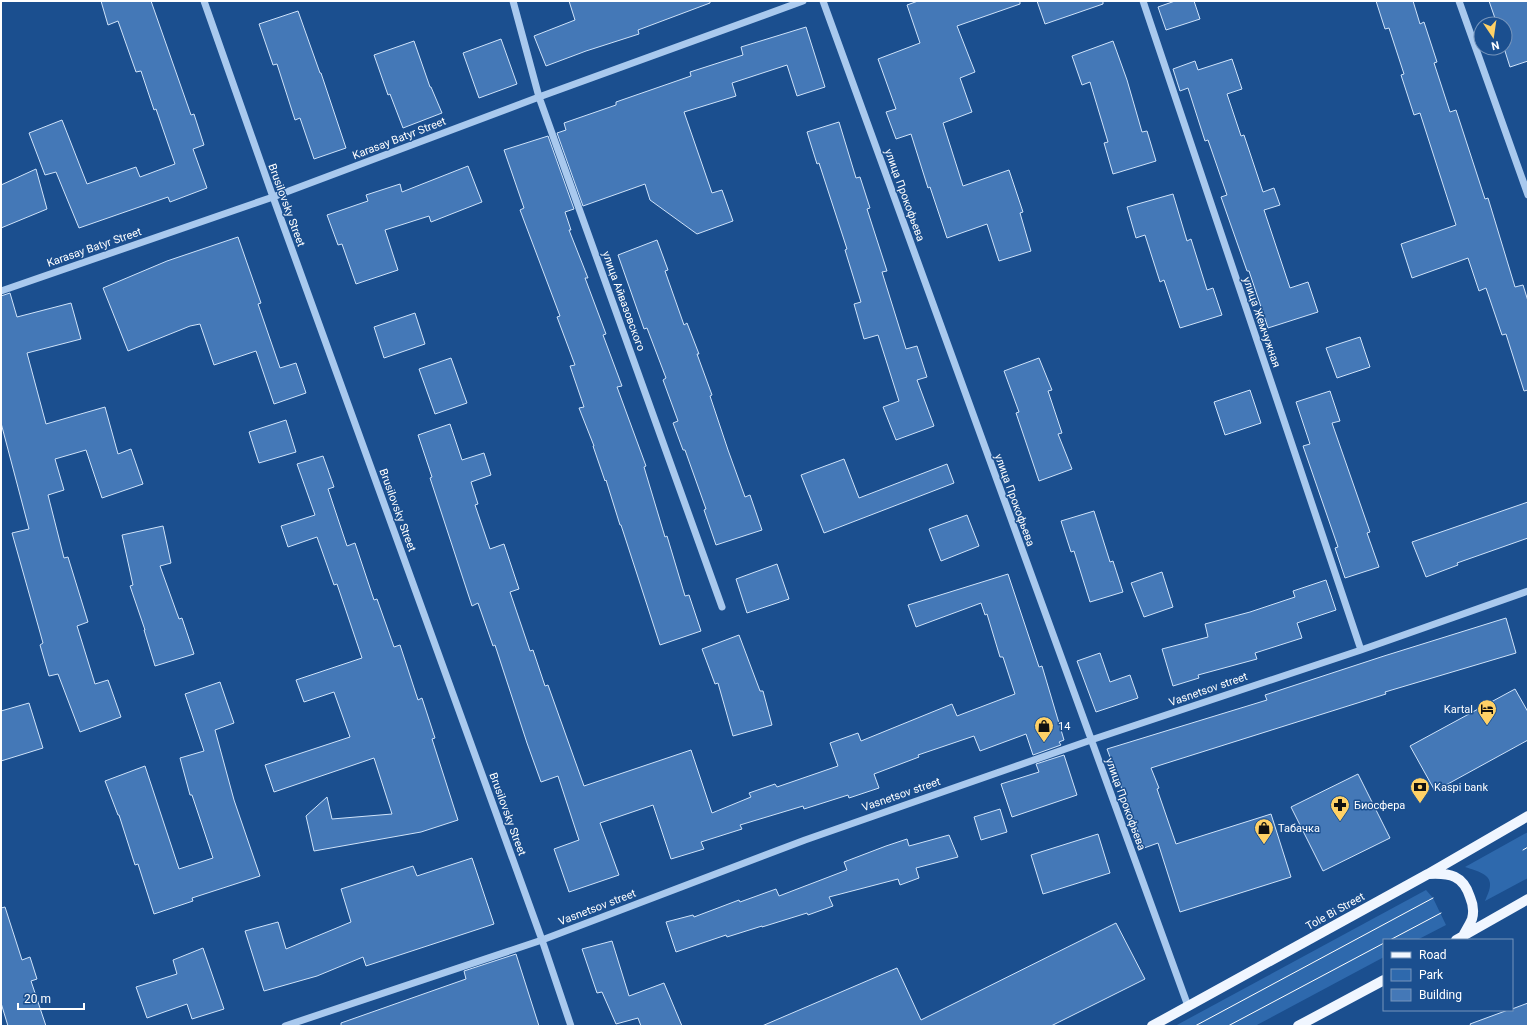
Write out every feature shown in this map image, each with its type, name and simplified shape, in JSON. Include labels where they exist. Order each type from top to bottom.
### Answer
[{"type":"main road","name":"Tole Bi Street","points":[[1152,1026],[1428,874],[1528,816]]},
{"type":"main road","points":[[1428,874],[1446,873],[1458,878],[1468,889],[1473,905],[1472,918],[1460,938]]},
{"type":"main road","points":[[1460,938],[1528,899]]},
{"type":"main road","points":[[1298,1026],[1383,981]]},
{"type":"street","name":"Brusilovsky Street","points":[[204,1],[273,197],[542,940],[571,1026]]},
{"type":"street","name":"улица Айвазовского","points":[[513,1],[540,97],[722,607]]},
{"type":"street","name":"Karasay Batyr Street","points":[[1,291],[273,197],[803,1]]},
{"type":"street","name":"улица Прокофьева","points":[[823,1],[1188,1006]]},
{"type":"street","name":"улица Жемчужная","points":[[1143,1],[1361,650]]},
{"type":"street","points":[[1459,1],[1528,195]]},
{"type":"street","name":"Vasnetsov street","points":[[285,1026],[542,940],[805,840],[1091,740],[1361,650],[1528,591]]},
{"type":"green space","points":[[1528,832],[1528,878],[1485,901],[1490,887],[1490,881],[1485,875],[1465,867]]},
{"type":"green space","points":[[1426,890],[1433,898],[1446,925],[1419,939],[1383,939],[1383,958],[1255,1026],[1175,1026]]},
{"type":"building","points":[[101,1],[151,1],[191,115],[194,114],[204,145],[193,149],[207,188],[170,202],[168,197],[79,228],[56,172],[45,175],[29,133],[62,120],[87,184],[136,167],[140,177],[175,164],[141,71],[136,72],[118,21],[108,25]]},
{"type":"building","points":[[569,1],[710,1],[710,3],[638,30],[639,34],[546,66],[534,36],[575,20]]},
{"type":"building","points":[[918,1],[1020,1],[1020,4],[957,26],[975,72],[960,78],[972,112],[943,123],[963,186],[1009,170],[1023,212],[1020,213],[1031,251],[999,261],[987,224],[947,238],[930,187],[928,188],[911,134],[896,139],[886,112],[896,109],[878,59],[920,43],[907,5]]},
{"type":"building","points":[[1037,1],[1103,1],[1103,4],[1045,24]]},
{"type":"building","points":[[1175,1],[1194,1],[1200,19],[1166,30],[1158,7]]},
{"type":"building","points":[[1376,1],[1413,1],[1420,24],[1424,22],[1437,62],[1434,63],[1450,112],[1456,110],[1485,199],[1488,198],[1515,287],[1523,285],[1528,301],[1528,390],[1524,391],[1506,334],[1502,335],[1486,288],[1479,291],[1468,258],[1412,278],[1401,244],[1456,225],[1420,113],[1414,115],[1401,75],[1404,74],[1389,28],[1385,29]]},
{"type":"building","points":[[1489,1],[1528,1],[1528,61],[1510,67],[1507,56],[1513,56],[1513,16],[1494,16]]},
{"type":"building","points":[[298,11],[321,73],[346,148],[314,159],[300,118],[295,120],[277,64],[273,65],[259,24]]},
{"type":"building","points":[[806,27],[825,87],[797,96],[787,65],[732,83],[736,96],[684,112],[712,193],[722,190],[733,221],[697,234],[650,200],[645,184],[583,206],[557,133],[566,130],[564,123],[616,105],[616,102],[691,76],[690,72],[743,55],[741,47]]},
{"type":"building","points":[[501,39],[517,84],[479,98],[463,53]]},
{"type":"building","points":[[414,41],[430,87],[442,113],[403,128],[390,94],[388,95],[374,55]]},
{"type":"building","points":[[1113,41],[1127,80],[1142,132],[1147,131],[1156,161],[1113,174],[1104,143],[1108,142],[1090,82],[1082,85],[1072,56]]},
{"type":"building","points":[[1232,59],[1242,89],[1227,94],[1241,136],[1244,135],[1263,192],[1274,188],[1280,205],[1264,210],[1290,288],[1308,282],[1318,312],[1268,328],[1249,271],[1247,271],[1221,197],[1227,195],[1208,140],[1205,141],[1188,88],[1180,91],[1173,69],[1195,61],[1198,70]]},
{"type":"building","points":[[839,122],[856,178],[860,177],[870,208],[867,209],[887,271],[882,272],[906,349],[917,346],[927,377],[917,380],[934,426],[896,440],[883,407],[899,401],[878,335],[864,339],[854,304],[861,302],[845,250],[847,249],[819,163],[817,164],[807,132]]},
{"type":"building","points":[[548,136],[574,209],[565,212],[571,230],[569,230],[588,278],[585,278],[606,334],[603,335],[622,386],[617,387],[646,466],[644,467],[665,537],[667,536],[685,596],[689,595],[701,631],[660,645],[606,480],[605,481],[594,446],[579,408],[584,407],[570,366],[575,365],[557,317],[560,316],[520,210],[524,208],[504,150]]},
{"type":"building","points":[[468,166],[482,202],[431,222],[429,216],[385,230],[398,270],[356,284],[342,244],[338,245],[327,215],[368,201],[366,195],[400,184],[402,192]]},
{"type":"building","points":[[36,169],[47,209],[1,228],[1,185]]},
{"type":"building","points":[[1173,194],[1187,241],[1191,239],[1207,290],[1213,288],[1222,315],[1180,328],[1164,280],[1160,282],[1145,235],[1136,238],[1127,207]]},
{"type":"building","points":[[238,237],[261,303],[258,304],[280,368],[296,363],[306,393],[274,404],[256,351],[214,365],[200,324],[190,326],[128,351],[103,288],[167,261]]},
{"type":"building","points":[[657,240],[668,270],[665,271],[684,325],[687,323],[699,354],[697,354],[712,395],[710,396],[745,497],[750,495],[762,530],[716,545],[704,510],[706,509],[685,450],[683,450],[673,423],[678,421],[663,380],[666,378],[647,328],[644,329],[618,255]]},
{"type":"building","points":[[10,293],[17,317],[71,303],[81,339],[27,353],[46,424],[105,407],[118,454],[131,449],[143,484],[102,498],[86,450],[55,459],[64,490],[48,495],[64,558],[68,557],[88,622],[77,626],[95,684],[108,680],[121,717],[80,732],[58,674],[49,676],[40,645],[43,643],[12,533],[29,529],[1,423],[1,296]]},
{"type":"building","points":[[415,313],[425,344],[384,358],[374,327]]},
{"type":"building","points":[[1360,337],[1370,367],[1337,378],[1326,348]]},
{"type":"building","points":[[451,358],[467,403],[435,414],[419,369]]},
{"type":"building","points":[[1039,358],[1052,390],[1048,391],[1062,433],[1058,434],[1072,469],[1039,481],[1016,413],[1019,412],[1004,371]]},
{"type":"building","points":[[1250,390],[1261,423],[1225,435],[1214,402]]},
{"type":"building","points":[[1330,391],[1340,421],[1332,423],[1370,532],[1367,533],[1379,567],[1345,578],[1335,548],[1338,547],[1303,446],[1310,444],[1296,402]]},
{"type":"building","points":[[286,420],[296,452],[259,463],[249,432]]},
{"type":"building","points":[[450,424],[462,460],[484,453],[491,475],[471,482],[478,504],[475,505],[490,549],[504,544],[519,589],[510,592],[530,651],[533,650],[545,686],[548,685],[584,786],[691,750],[712,813],[751,797],[749,793],[775,784],[777,787],[838,766],[830,743],[858,733],[861,741],[952,704],[957,716],[1015,694],[1003,657],[1000,657],[987,614],[985,615],[981,603],[916,627],[908,605],[1008,574],[1039,667],[1042,666],[1064,740],[1059,742],[1061,745],[1033,755],[1026,734],[980,751],[974,736],[918,755],[919,757],[874,774],[879,788],[849,798],[848,795],[804,809],[803,806],[740,825],[742,829],[701,842],[704,849],[671,859],[653,805],[600,823],[619,875],[569,892],[554,849],[579,840],[558,776],[541,782],[495,645],[493,646],[478,603],[472,606],[430,478],[432,477],[418,435]]},
{"type":"building","points":[[323,456],[334,487],[328,489],[347,546],[355,543],[374,600],[377,599],[394,647],[400,645],[418,700],[422,698],[435,738],[432,739],[458,820],[421,832],[314,851],[306,816],[327,797],[332,819],[392,814],[374,758],[274,792],[265,765],[350,737],[334,692],[304,702],[296,680],[362,658],[337,584],[334,585],[317,537],[288,547],[281,526],[315,515],[297,464]]},
{"type":"building","points":[[844,459],[859,498],[947,464],[954,483],[824,533],[801,475]]},
{"type":"building","points":[[1528,502],[1528,538],[1457,563],[1458,565],[1426,577],[1412,542]]},
{"type":"building","points":[[1094,511],[1110,562],[1113,561],[1123,592],[1090,602],[1074,551],[1071,552],[1061,521]]},
{"type":"building","points":[[967,515],[979,546],[941,561],[929,529]]},
{"type":"building","points":[[163,526],[171,563],[160,566],[179,619],[182,618],[194,654],[155,666],[130,586],[133,585],[122,535]]},
{"type":"building","points":[[777,564],[789,599],[747,613],[736,579]]},
{"type":"building","points":[[1162,572],[1173,607],[1144,617],[1131,583]]},
{"type":"building","points":[[1326,580],[1336,610],[1297,623],[1302,638],[1255,653],[1257,659],[1198,675],[1199,678],[1173,686],[1162,649],[1208,637],[1205,624],[1250,612],[1295,597],[1293,591]]},
{"type":"building","points":[[1506,618],[1516,653],[1385,692],[1386,694],[1151,768],[1159,788],[1157,789],[1176,844],[1271,814],[1291,877],[1180,912],[1158,843],[1144,848],[1107,749],[1267,700],[1265,695]]},
{"type":"building","points":[[739,635],[760,691],[763,691],[772,725],[733,736],[718,683],[715,684],[702,649]]},
{"type":"building","points":[[1100,653],[1110,682],[1130,675],[1138,698],[1096,712],[1077,661]]},
{"type":"building","points":[[220,682],[234,723],[215,730],[234,800],[260,876],[192,898],[193,901],[154,914],[138,864],[135,865],[119,815],[105,781],[145,766],[179,869],[213,858],[192,795],[190,795],[180,758],[204,751],[185,694]]},
{"type":"building","name":"Kartal","points":[[1515,689],[1528,712],[1528,740],[1435,791],[1410,746]]},
{"type":"building","points":[[29,703],[43,748],[1,761],[1,711]]},
{"type":"building","points":[[1064,755],[1077,795],[1012,817],[1001,784],[1039,772],[1036,764]]},
{"type":"building","name":"Биосфера","points":[[1358,774],[1390,838],[1323,871],[1291,807]]},
{"type":"building","points":[[1000,809],[1007,832],[981,840],[974,817]]},
{"type":"building","points":[[1098,834],[1110,873],[1043,894],[1031,855]]},
{"type":"building","points":[[949,835],[958,857],[916,868],[919,878],[900,885],[898,879],[829,897],[833,906],[808,915],[807,913],[727,937],[726,935],[676,952],[666,922],[693,915],[694,917],[739,900],[740,902],[776,889],[779,896],[847,870],[844,862],[907,839],[909,846]]},
{"type":"building","points":[[472,858],[494,924],[366,966],[363,957],[317,976],[264,991],[245,931],[278,922],[286,949],[351,922],[341,889],[413,866],[417,876]]},
{"type":"building","points":[[5,907],[22,960],[30,957],[37,979],[31,981],[46,1026],[8,1026],[1,1003],[1,908]]},
{"type":"building","points":[[1116,923],[1145,979],[1051,1026],[762,1026],[897,968],[921,1020]]},
{"type":"building","points":[[612,941],[629,996],[664,983],[682,1026],[641,1026],[638,1018],[616,1024],[602,992],[597,993],[582,949]]},
{"type":"building","points":[[203,948],[224,1009],[192,1019],[187,1004],[147,1018],[136,987],[177,974],[173,960]]},
{"type":"building","points":[[516,954],[539,1026],[341,1026],[341,1023],[466,979],[464,971]]},
{"type":"building","points":[[1528,1003],[1528,1026],[1471,1026],[1470,1024],[1505,1011],[1513,1011],[1513,1009]]},
{"type":"tram line","points":[[1523,850],[1528,847]]},
{"type":"tram line","points":[[1195,1026],[1433,898]]},
{"type":"tram line","points":[[1392,939],[1441,913]]},
{"type":"tram line","points":[[1228,1026],[1383,944]]},
{"type":"place","name":"Kartal","points":[[1487,726]]},
{"type":"place","name":"14","points":[[1044,743]]},
{"type":"place","name":"Kaspi bank","points":[[1420,804]]},
{"type":"place","name":"Биосфера","points":[[1340,822]]},
{"type":"place","name":"Табачка","points":[[1264,845]]}]
